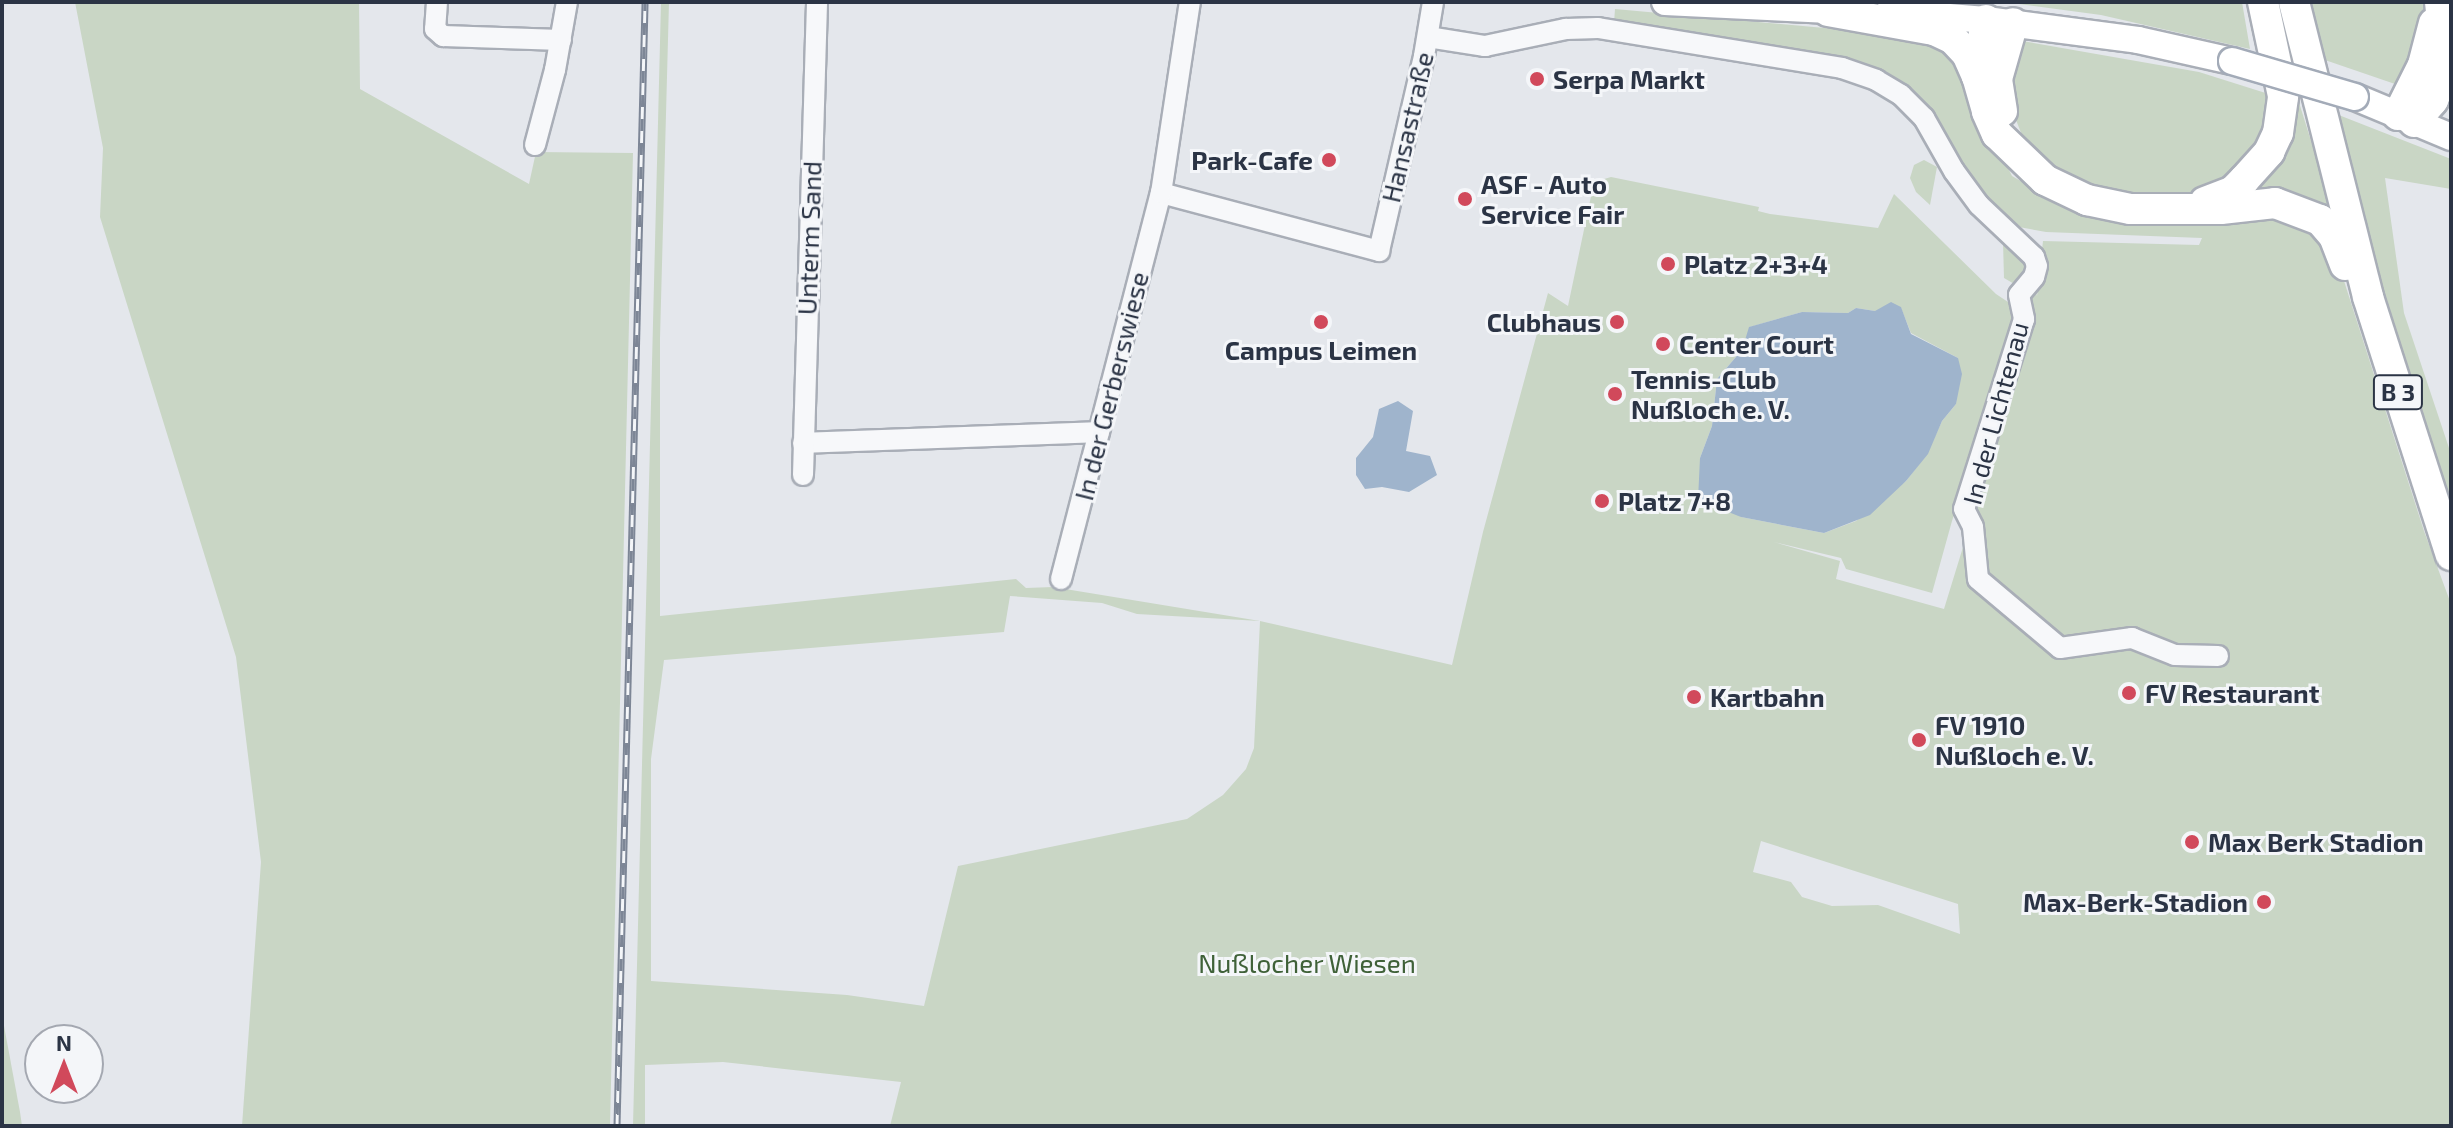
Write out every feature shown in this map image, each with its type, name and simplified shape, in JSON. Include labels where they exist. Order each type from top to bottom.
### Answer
[{"type":"highway","points":[[2170,210],[2217,199],[2233,191],[2257,167],[2278,133],[2283,96],[2263,2]]},
{"type":"highway","name":"B 3","points":[[2294,2],[2368,297],[2451,555]]},
{"type":"highway","points":[[2406,118],[2433,100],[2448,75],[2439,2]]},
{"type":"highway","points":[[2406,118],[2429,48],[2439,2]]},
{"type":"highway","points":[[1828,11],[1934,30],[1953,39],[1967,54],[1997,134],[2045,180],[2087,200],[2130,209],[2170,210],[2275,203],[2303,212],[2320,220],[2334,236],[2348,274],[2368,297]]},
{"type":"highway","points":[[1977,76],[2000,21]]},
{"type":"highway","points":[[2000,21],[1998,96],[2014,152]]},
{"type":"main road","points":[[1665,2],[1924,13],[2138,40],[2232,61],[2355,97],[2451,137]]},
{"type":"street","points":[[437,2],[435,29],[443,36],[561,40]]},
{"type":"street","points":[[535,145],[561,40],[567,2]]},
{"type":"street","name":"Unterm Sand","points":[[803,475],[817,2]]},
{"type":"street","name":"In der Gerberswiese","points":[[1061,579],[1161,193],[1190,2]]},
{"type":"street","name":"Hansastraße","points":[[1161,193],[1379,251],[1428,37],[1433,2]]},
{"type":"street","name":"In der Lichtenau","points":[[1428,37],[1485,46],[1566,29],[1598,28],[1842,68],[1876,80],[1901,95],[1924,118],[1974,198],[2034,257],[2037,266],[2034,277],[2019,295],[2024,319],[1964,509],[1973,527],[1978,579],[2060,648],[2132,638],[2175,655],[2218,656]]},
{"type":"street","points":[[803,443],[1099,432]]},
{"type":"green space","points":[[75,2],[359,2],[360,89],[529,184],[536,152],[633,153],[610,1126],[242,1126],[261,862],[236,657],[100,217],[103,148]]},
{"type":"green space","name":"Nußlocher Wiesen","points":[[661,2],[669,2],[660,339],[660,616],[1016,579],[1026,588],[1053,587],[1260,621],[1452,665],[1483,532],[1548,293],[1568,306],[1594,182],[1611,177],[1759,207],[1758,211],[1770,214],[1878,228],[1894,194],[1996,294],[2020,310],[1932,593],[1846,569],[1841,558],[1774,542],[1840,561],[1836,579],[1944,609],[2029,332],[2026,299],[2035,288],[2037,296],[2043,241],[2199,245],[2202,238],[2046,232],[2019,227],[1989,204],[1903,89],[1614,23],[1615,9],[1913,36],[1952,53],[2012,176],[2066,207],[2102,217],[2246,216],[2304,221],[2337,259],[2424,531],[2451,604],[2451,1126],[890,1126],[901,1082],[723,1062],[645,1065],[645,1126],[633,1126]],"holes":[[[1856,308],[1875,311],[1901,308],[1911,333],[1958,358],[1956,404],[1942,421],[1927,454],[1906,481],[1856,521],[1824,533],[1741,517],[1700,458],[1712,426],[1717,379],[1742,350],[1750,327],[1802,312],[1848,313]],[[1010,596],[1102,603],[1137,614],[1260,621],[1254,748],[1246,769],[1223,795],[1187,819],[958,866],[924,1006],[847,995],[651,981],[651,759],[664,660],[1004,632]],[[1761,841],[1958,904],[1960,934],[1878,905],[1832,906],[1802,897],[1791,882],[1753,872]]]},
{"type":"green space","points":[[2004,2],[2242,2],[2250,49],[2101,15]]},
{"type":"green space","points":[[2311,2],[2425,2],[2421,37],[2395,84],[2322,59]]},
{"type":"green space","points":[[2017,40],[2199,72],[2275,96],[2256,157],[2229,181],[2185,198],[2122,199],[2065,182],[2029,153],[2016,120],[2008,89]]},
{"type":"green space","points":[[2296,93],[2329,198],[2336,224],[2227,200]]},
{"type":"green space","points":[[2331,112],[2451,159],[2451,189],[2385,178],[2404,313],[2451,454],[2451,520],[2388,320]]},
{"type":"green space","points":[[1924,160],[1937,167],[1930,205],[1916,192],[1910,178],[1914,165]]},
{"type":"green space","points":[[2003,241],[2024,255],[2030,271],[2016,285],[2004,278]]},
{"type":"green space","points":[[2,1015],[20,1112],[22,1126],[2,1126]]},
{"type":"water","points":[[1891,302],[1901,307],[1911,334],[1958,358],[1962,374],[1956,404],[1942,421],[1928,454],[1906,481],[1870,515],[1824,533],[1741,517],[1698,500],[1700,458],[1712,426],[1717,379],[1742,350],[1749,327],[1802,312],[1848,313],[1856,308],[1875,311]]},
{"type":"water","points":[[1398,401],[1413,411],[1406,451],[1430,456],[1437,475],[1409,492],[1382,487],[1365,489],[1356,475],[1356,458],[1373,437],[1379,409]]},
{"type":"railway","points":[[617,1126],[645,2]]},
{"type":"place","name":"Serpa Markt","points":[[1537,79]]},
{"type":"place","name":"Park-Cafe","points":[[1329,160]]},
{"type":"place","name":"ASF - Auto Service Fair","points":[[1465,199]]},
{"type":"place","name":"Platz 2+3+4","points":[[1668,264]]},
{"type":"place","name":"Campus Leimen","points":[[1321,322]]},
{"type":"place","name":"Clubhaus","points":[[1617,322]]},
{"type":"place","name":"Center Court","points":[[1663,344]]},
{"type":"place","name":"Tennis-Club Nußloch e. V.","points":[[1615,394]]},
{"type":"place","name":"Platz 7+8","points":[[1602,501]]},
{"type":"place","name":"FV Restaurant","points":[[2129,693]]},
{"type":"place","name":"Kartbahn","points":[[1694,697]]},
{"type":"place","name":"FV 1910 Nußloch e. V.","points":[[1919,740]]},
{"type":"place","name":"Max Berk Stadion","points":[[2192,842]]},
{"type":"place","name":"Max-Berk-Stadion","points":[[2264,902]]}]
